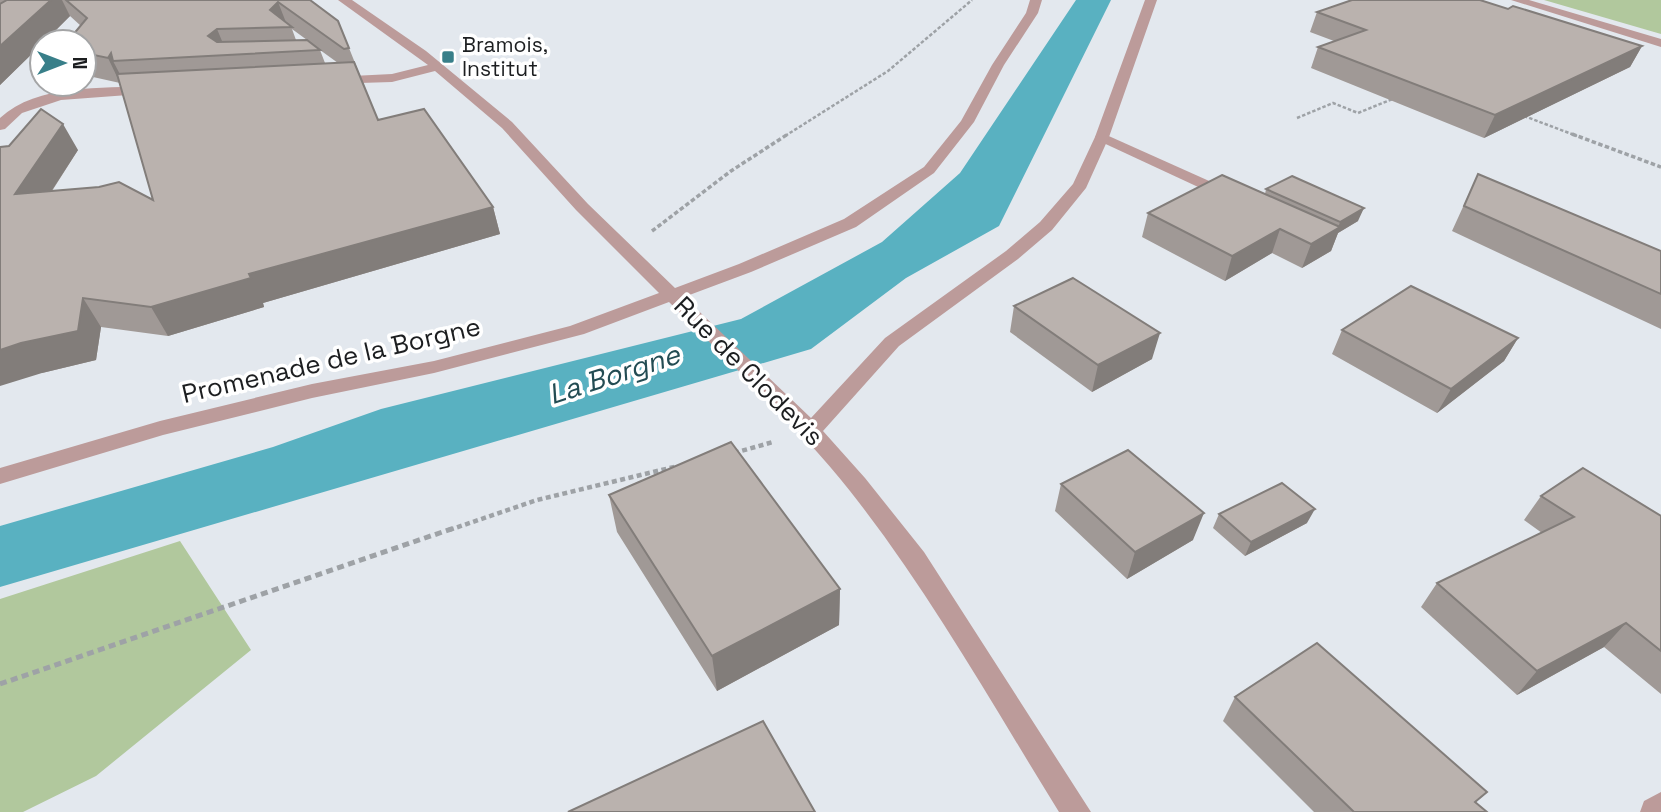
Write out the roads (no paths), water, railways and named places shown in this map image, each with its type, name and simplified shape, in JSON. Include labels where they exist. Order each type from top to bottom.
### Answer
[{"type":"street","name":"Rue de Clodevis","points":[[344,0],[380,23],[507,125],[626,250],[811,431],[857,484],[915,559],[1076,812]]},
{"type":"street","name":"Promenade de la Borgne","points":[[0,476],[160,428],[312,391],[434,367],[578,330],[678,299],[850,223],[929,170],[967,122],[998,65],[1032,13],[1036,0]]},
{"type":"street","points":[[811,431],[892,342],[1012,255],[1046,226],[1080,185],[1102,137],[1151,0]]},
{"type":"street","points":[[1517,0],[1661,43]]},
{"type":"street","points":[[329,65],[348,80]]},
{"type":"street","points":[[322,82],[392,78],[437,67]]},
{"type":"street","points":[[0,126],[17,110],[59,96],[168,89]]},
{"type":"street","points":[[1102,137],[1245,203]]},
{"type":"street","points":[[1655,812],[1661,807]]},
{"type":"water","name":"La Borgne","points":[[1076,0],[1111,0],[999,226],[906,278],[811,349],[0,587],[0,526],[273,447],[381,409],[741,319],[882,242],[960,173]]},
{"type":"place","name":"Bramois, Institut","points":[[448,57]]}]
